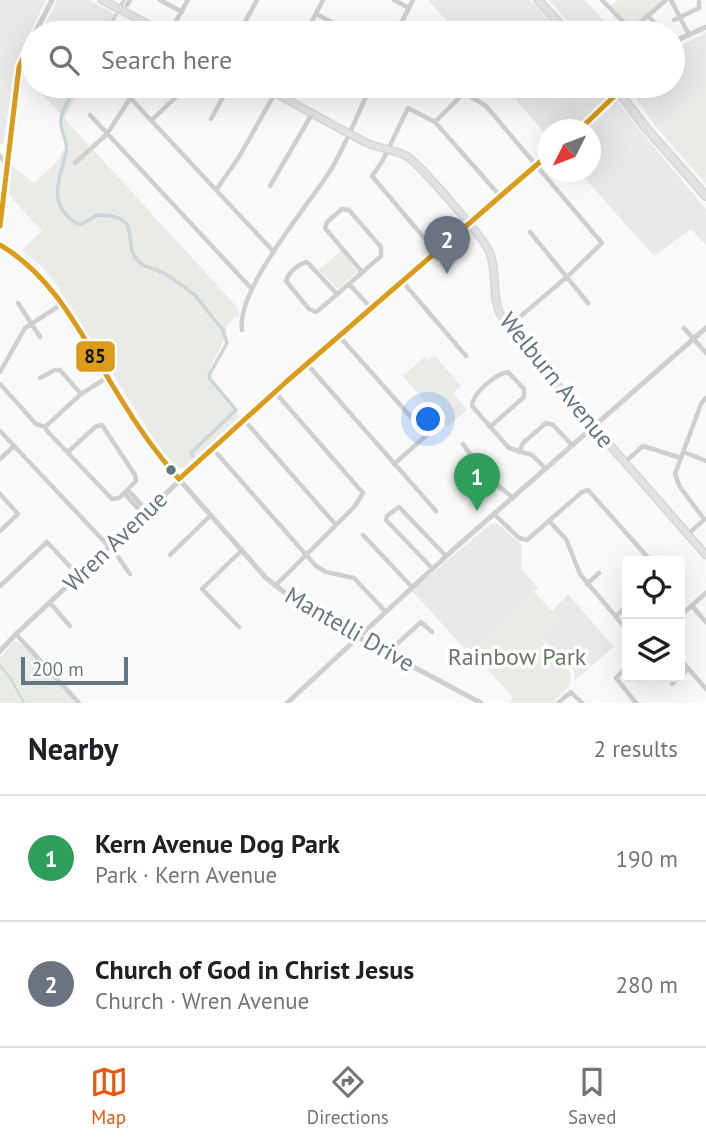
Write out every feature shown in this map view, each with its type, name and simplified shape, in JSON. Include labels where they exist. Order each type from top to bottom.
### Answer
[{"type":"main road","points":[[102,0],[139,20]]},
{"type":"main road","points":[[538,0],[557,21]]},
{"type":"main road","name":"Welburn Avenue","points":[[290,98],[312,113],[376,147],[402,154],[414,162],[486,246],[491,255],[496,302],[500,314],[706,555]]},
{"type":"main road","points":[[626,98],[646,128],[706,196]]},
{"type":"street","points":[[41,21],[52,0]]},
{"type":"street","points":[[160,0],[182,12]]},
{"type":"street","points":[[176,21],[188,0]]},
{"type":"street","points":[[246,21],[257,0]]},
{"type":"street","points":[[312,21],[322,2],[313,0]]},
{"type":"street","points":[[394,0],[409,8]]},
{"type":"street","points":[[402,21],[413,0]]},
{"type":"street","points":[[643,21],[669,0],[682,21]]},
{"type":"street","points":[[605,1],[621,21]]},
{"type":"street","points":[[674,19],[699,8],[699,2]]},
{"type":"street","points":[[316,14],[330,21]]},
{"type":"street","points":[[648,16],[653,21]]},
{"type":"street","points":[[685,27],[689,35]]},
{"type":"street","points":[[685,37],[706,27]]},
{"type":"street","points":[[0,226],[21,63]]},
{"type":"street","points":[[75,163],[107,134],[130,98],[274,252]]},
{"type":"street","points":[[152,120],[175,98]]},
{"type":"street","points":[[211,119],[222,98]]},
{"type":"street","points":[[216,190],[239,157],[272,98]]},
{"type":"street","points":[[242,330],[243,310],[252,289],[274,252],[314,196],[366,98]]},
{"type":"street","points":[[435,122],[460,98]]},
{"type":"street","points":[[475,98],[486,106],[538,165]]},
{"type":"street","points":[[589,119],[609,98]]},
{"type":"street","points":[[436,252],[372,174],[408,108],[435,122],[501,197]]},
{"type":"street","points":[[270,186],[312,113]]},
{"type":"street","points":[[90,115],[252,289]]},
{"type":"street","points":[[0,149],[8,152]]},
{"type":"street","points":[[0,156],[7,165]]},
{"type":"street","name":"Wren Avenue","points":[[1,649],[275,391],[538,165]]},
{"type":"street","points":[[509,326],[601,245],[600,239],[552,182]]},
{"type":"street","points":[[337,294],[307,262],[301,264],[287,280],[288,285],[314,312],[337,294],[349,284],[362,272],[382,253],[381,247],[346,209],[341,210],[325,226],[326,231],[362,272]]},
{"type":"street","points":[[530,232],[588,303]]},
{"type":"street","name":"Mantelli Drive","points":[[0,244],[34,268],[62,304],[155,452],[275,586],[307,610],[477,702]]},
{"type":"street","points":[[402,281],[466,356]]},
{"type":"street","points":[[349,284],[371,308]]},
{"type":"street","points":[[18,303],[40,337]]},
{"type":"street","points":[[0,372],[21,332],[62,304]]},
{"type":"street","points":[[684,328],[706,353]]},
{"type":"street","points":[[287,703],[493,513],[706,328]]},
{"type":"street","points":[[339,336],[427,435],[394,464]]},
{"type":"street","points":[[307,364],[436,511]]},
{"type":"street","points":[[40,378],[55,369],[60,370],[81,394]]},
{"type":"street","points":[[490,427],[524,397],[524,389],[508,372],[474,396],[472,406],[490,427],[509,448],[531,455],[545,468]]},
{"type":"street","points":[[45,427],[81,394],[108,377]]},
{"type":"street","points":[[0,384],[36,424],[45,427],[68,453],[111,499],[117,499],[135,483],[136,478],[100,424],[68,453]]},
{"type":"street","points":[[275,391],[363,494],[275,586]]},
{"type":"street","points":[[688,534],[705,519],[676,478],[701,404],[706,398]]},
{"type":"street","points":[[244,420],[336,525]]},
{"type":"street","points":[[519,452],[523,443],[546,423],[553,425],[572,445]]},
{"type":"street","points":[[0,431],[109,547],[130,574]]},
{"type":"street","points":[[463,444],[481,470],[512,497]]},
{"type":"street","points":[[0,459],[14,446]]},
{"type":"street","points":[[625,462],[643,446],[681,458]]},
{"type":"street","points":[[213,449],[316,566],[326,572],[354,578],[385,611]]},
{"type":"street","points":[[684,452],[706,461]]},
{"type":"street","points":[[493,513],[521,540],[530,538],[588,489],[647,556]]},
{"type":"street","points":[[126,491],[145,512]]},
{"type":"street","points":[[0,494],[18,514],[0,531]]},
{"type":"street","points":[[432,568],[386,520],[387,516],[398,507],[446,556]]},
{"type":"street","points":[[170,555],[211,515]]},
{"type":"street","points":[[550,521],[566,539],[575,566],[587,584],[622,624]]},
{"type":"street","points":[[363,535],[412,587]]},
{"type":"street","points":[[0,586],[47,542],[79,576]]},
{"type":"street","points":[[239,627],[202,589],[242,550]]},
{"type":"street","points":[[587,584],[599,573]]},
{"type":"street","points":[[685,612],[706,593]]},
{"type":"street","points":[[50,603],[70,626]]},
{"type":"street","points":[[692,606],[706,622]]},
{"type":"street","points":[[616,617],[622,611]]},
{"type":"street","points":[[387,653],[421,622],[432,632]]},
{"type":"street","points":[[16,634],[79,703]]},
{"type":"street","points":[[685,665],[706,689]]},
{"type":"street","points":[[685,672],[688,669]]},
{"type":"street","points":[[622,671],[616,678],[636,703]]},
{"type":"street","points":[[558,703],[571,691],[582,703]]},
{"type":"shaded area","points":[[0,0],[46,0],[36,21],[21,21],[21,52],[17,60],[3,145],[0,144]]},
{"type":"shaded area","points":[[57,0],[89,0],[115,14],[112,21],[47,21]]},
{"type":"shaded area","points":[[428,0],[530,0],[549,21],[446,21]]},
{"type":"shaded area","points":[[549,0],[585,0],[604,21],[567,21]]},
{"type":"shaded area","points":[[706,32],[706,84],[657,128],[636,98],[685,98],[685,43]]},
{"type":"shaded area","points":[[46,98],[76,98],[64,118]]},
{"type":"shaded area","points":[[514,98],[615,98],[706,209],[706,245],[691,229],[654,256],[588,182],[601,182],[601,119],[538,119],[538,125]]},
{"type":"shaded area","points":[[496,523],[522,545],[521,568],[538,588],[478,650],[476,648],[472,652],[468,647],[465,649],[412,591],[490,524]]},
{"type":"shaded area","points":[[568,594],[614,647],[575,680],[574,671],[542,639],[560,620],[552,611]]},
{"type":"green space","points":[[618,0],[664,0],[638,21],[625,21],[610,7]]},
{"type":"green space","points":[[706,84],[706,184],[657,128]]},
{"type":"green space","points":[[64,118],[239,309],[239,318],[236,317],[226,326],[207,378],[239,417],[184,468],[177,468],[159,447],[58,287],[43,268],[22,250],[42,231],[8,194],[11,165],[34,183],[59,160],[62,151],[69,149]]},
{"type":"green space","points":[[341,250],[357,272],[338,289],[319,270]]},
{"type":"green space","points":[[434,355],[461,386],[453,393],[467,410],[447,427],[403,376],[424,357],[428,361]]},
{"type":"green space","name":"Rainbow Park","points":[[534,592],[561,620],[542,639],[546,648],[571,673],[570,685],[553,703],[510,703],[513,697],[472,652],[476,648],[478,650]]},
{"type":"green space","points":[[14,641],[37,658],[76,703],[0,703],[0,658]]},
{"type":"waterway","points":[[121,5],[124,0]]},
{"type":"waterway","points":[[113,21],[116,15]]},
{"type":"waterway","points":[[70,98],[61,116],[67,149],[58,182],[61,208],[76,223],[82,224],[97,215],[123,220],[128,226],[135,258],[143,265],[169,276],[196,296]]},
{"type":"waterway","points":[[193,456],[191,453],[236,410],[210,379],[209,375],[227,343],[223,330],[197,298]]},
{"type":"waterway","points":[[0,665],[24,703]]},
{"type":"transit line","name":"85","points":[[0,226],[21,63]]},
{"type":"transit line","name":"85","points":[[590,119],[612,98]]},
{"type":"transit line","name":"85","points":[[179,479],[286,382],[538,164]]},
{"type":"transit line","name":"85","points":[[0,245],[20,259],[54,293],[140,429],[179,479]]},
{"type":"place","name":"Church of God in Christ Jesus","points":[[447,274]]},
{"type":"place","name":"Kern Avenue Dog Park","points":[[477,511]]}]
